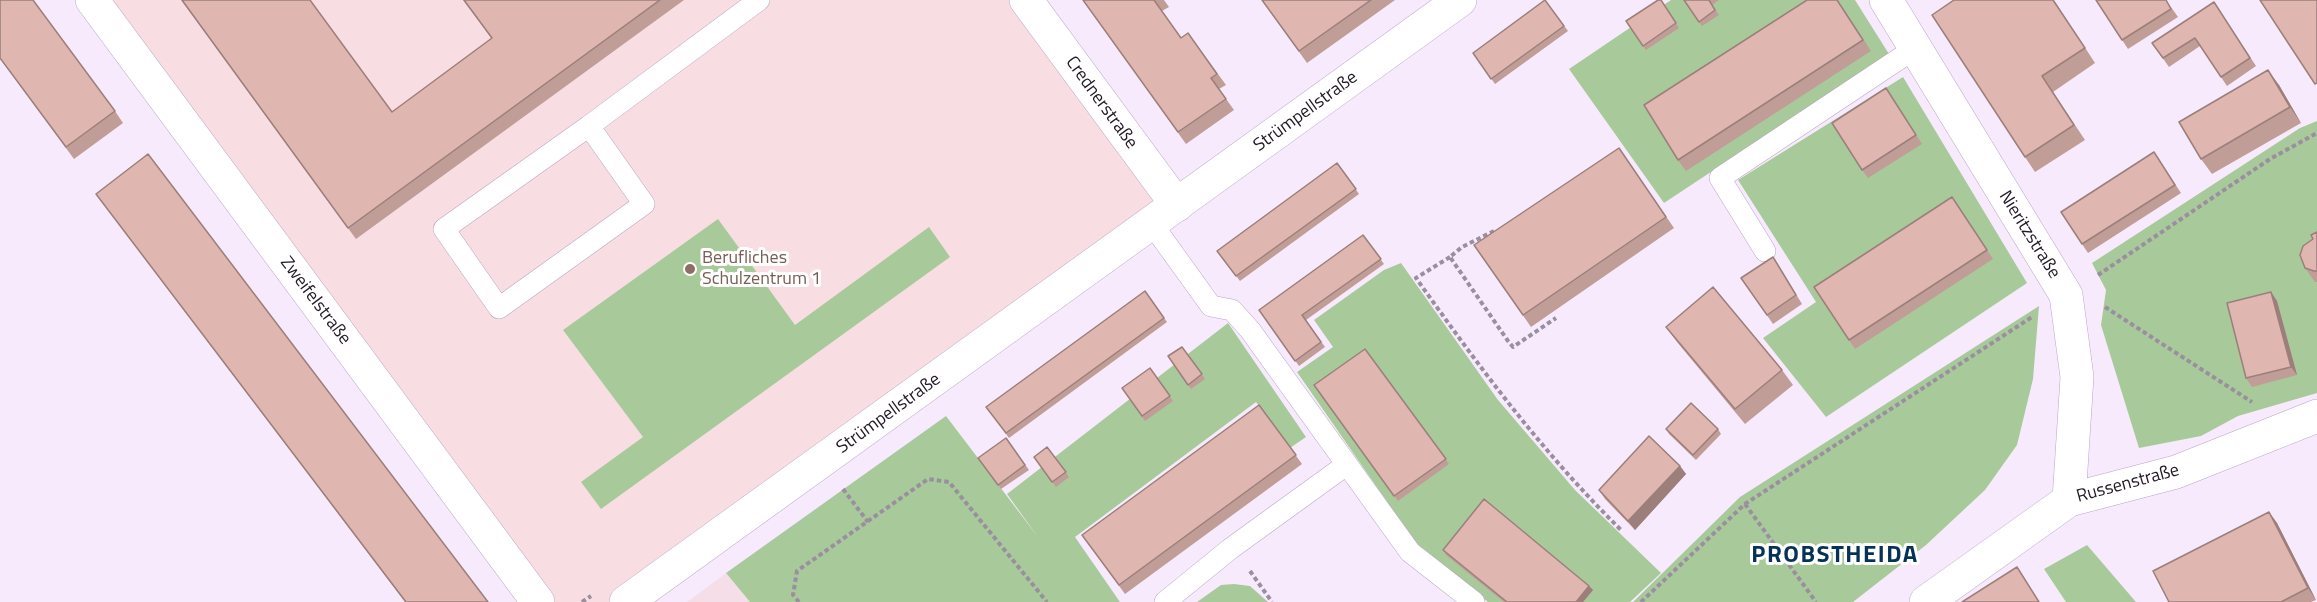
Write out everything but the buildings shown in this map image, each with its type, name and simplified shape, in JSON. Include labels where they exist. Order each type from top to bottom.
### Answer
[{"type":"street","name":"Zweifelstraße","points":[[92,0],[538,602]]},
{"type":"street","name":"Crednerstraße","points":[[1026,0],[1164,215]]},
{"type":"street","name":"Strümpellstraße","points":[[626,602],[1460,0]]},
{"type":"street","name":"Nieritzstraße","points":[[1891,2],[1914,49],[2066,295],[2077,377],[2069,500]]},
{"type":"street","name":"Russenstraße","points":[[1926,602],[2069,500],[2176,472],[2304,422]]},
{"type":"lane","points":[[590,126],[644,204],[499,308],[444,229],[590,126],[759,0]]},
{"type":"lane","points":[[1765,251],[1720,178],[1914,49]]},
{"type":"lane","points":[[1164,215],[1211,306],[1232,310],[1250,330],[1410,552],[1474,602]]},
{"type":"lane","points":[[1165,602],[1233,547],[1346,465]]},
{"type":"path","points":[[2098,275],[2270,159],[2317,133]]},
{"type":"path","points":[[1500,229],[1462,247],[1416,278],[1499,395],[1586,496],[1621,530]]},
{"type":"path","points":[[1450,257],[1513,348],[1556,318]]},
{"type":"path","points":[[2096,301],[2304,422]]},
{"type":"path","points":[[1641,602],[1745,504],[2033,316]]},
{"type":"path","points":[[799,602],[793,595],[797,571],[928,479],[949,482],[1047,602]]},
{"type":"path","points":[[1745,504],[1816,602]]},
{"type":"path","points":[[1233,547],[1272,602]]},
{"type":"shaded area","name":"Berufliches Schulzentrum 1","points":[[92,0],[1026,0],[1177,205],[626,602],[538,602]]},
{"type":"shaded area","points":[[726,573],[750,602],[687,602]]},
{"type":"green space","points":[[1671,0],[1855,0],[1889,54],[1664,203],[1569,69]]},
{"type":"green space","points":[[1903,77],[2027,283],[1826,417],[1763,338],[1816,302],[1738,180]]},
{"type":"green space","points":[[2317,121],[2317,393],[2238,416],[2201,436],[2139,448],[2101,325],[2106,290],[2092,263],[2300,128]]},
{"type":"green space","points":[[718,219],[795,325],[929,227],[950,257],[601,509],[581,482],[643,437],[563,330]]},
{"type":"green space","points":[[1401,263],[1498,400],[1575,490],[1661,573],[1630,602],[1488,602],[1417,545],[1297,372],[1333,347],[1314,320],[1384,270]]},
{"type":"green space","points":[[2039,306],[2033,379],[2017,445],[1985,490],[1926,545],[1853,602],[1633,602],[1740,497]]},
{"type":"green space","points":[[1228,323],[1306,437],[1290,448],[1256,402],[1075,537],[1120,602],[750,602],[726,573],[946,416],[1038,537],[1007,494]]},
{"type":"green space","points":[[2087,545],[2136,602],[2066,602],[2044,569]]},
{"type":"green space","points":[[1221,585],[1250,586],[1268,602],[1197,602]]},
{"type":"place","name":"Berufliches Schulzentrum 1","points":[[690,269]]},
{"type":"district","name":"PROBSTHEIDA","points":[[1835,556]]}]
